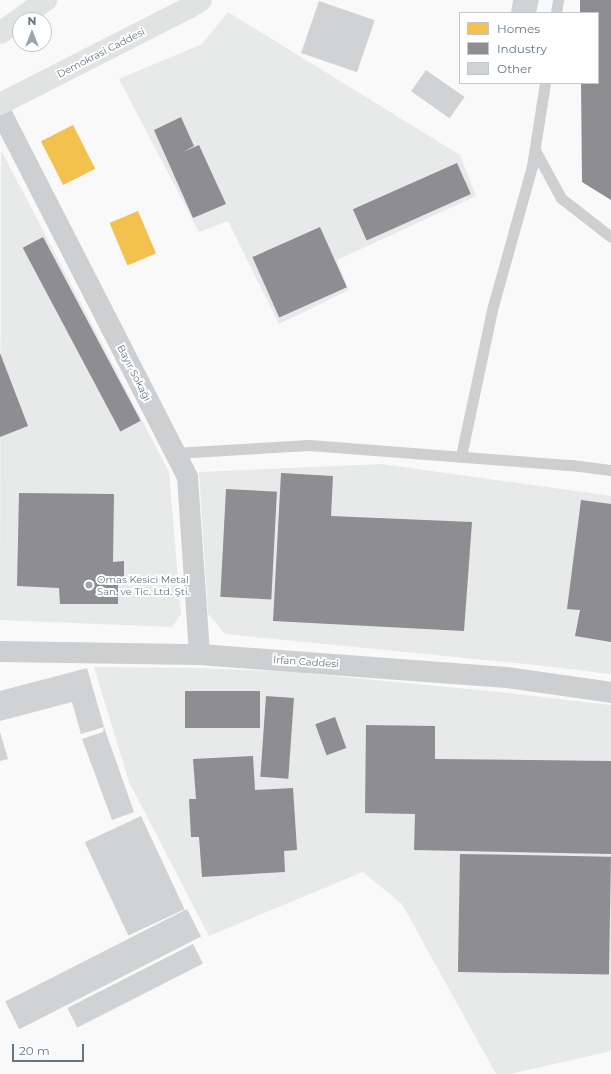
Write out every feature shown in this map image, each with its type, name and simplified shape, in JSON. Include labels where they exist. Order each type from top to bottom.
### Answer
[{"type":"main road","points":[[0,33],[46,0]]},
{"type":"main road","name":"Demokrasi Caddesi","points":[[0,104],[197,2]]},
{"type":"street","name":"Bayır Sokağı","points":[[0,111],[187,477],[199,654]]},
{"type":"street","name":"İrfan Caddesi","points":[[0,651],[199,654],[506,677],[611,692]]},
{"type":"lane","points":[[556,12],[558,0]]},
{"type":"lane","points":[[461,456],[493,306],[532,166],[545,84]]},
{"type":"lane","points":[[535,150],[561,198],[611,237]]},
{"type":"lane","points":[[174,453],[309,445],[461,456],[611,470]]},
{"type":"shaded area","points":[[228,12],[460,155],[476,196],[337,260],[349,290],[279,324],[228,221],[199,232],[119,79],[202,44]]},
{"type":"shaded area","points":[[1,150],[169,472],[181,614],[172,627],[0,620]]},
{"type":"shaded area","points":[[382,464],[611,496],[611,674],[536,665],[225,634],[208,614],[199,472]]},
{"type":"shaded area","points":[[94,667],[201,668],[292,672],[499,692],[611,705],[611,1051],[510,1074],[496,1074],[402,904],[363,872],[209,936],[129,782]]},
{"type":"building: Homes","points":[[73,125],[95,169],[63,185],[41,141]]},
{"type":"building: Homes","points":[[138,211],[156,253],[127,265],[109,223]]},
{"type":"building: Industry","points":[[580,0],[611,0],[611,200],[582,182],[581,84],[599,84],[599,12],[580,12]]},
{"type":"building: Industry","points":[[181,117],[194,146],[183,152],[199,145],[226,204],[193,218],[154,130]]},
{"type":"building: Industry","points":[[457,163],[471,194],[367,240],[353,209]]},
{"type":"building: Industry","points":[[320,227],[347,287],[279,317],[252,257]]},
{"type":"building: Industry","points":[[43,237],[141,421],[120,431],[23,248]]},
{"type":"building: Industry","points":[[0,353],[28,426],[0,437]]},
{"type":"building: Industry","points":[[281,473],[333,476],[331,516],[472,522],[464,631],[273,621]]},
{"type":"building: Industry","points":[[226,489],[277,492],[271,600],[220,597]]},
{"type":"building: Industry","points":[[19,493],[114,494],[113,562],[124,561],[124,582],[118,582],[118,604],[60,604],[59,588],[17,586]]},
{"type":"building: Industry","points":[[581,500],[611,504],[611,642],[575,636],[580,610],[567,609]]},
{"type":"building: Industry","points":[[185,691],[260,691],[260,728],[185,728]]},
{"type":"building: Industry","points":[[266,696],[294,698],[288,779],[260,777]]},
{"type":"building: Industry","points":[[335,717],[346,748],[327,755],[315,724]]},
{"type":"building: Industry","points":[[366,725],[435,726],[435,759],[611,761],[611,854],[414,850],[415,814],[365,813]]},
{"type":"building: Industry","points":[[253,756],[255,790],[293,788],[297,850],[284,851],[285,872],[202,877],[199,837],[191,837],[189,799],[196,799],[193,759]]},
{"type":"building: Industry","points":[[460,854],[611,857],[609,975],[458,972]]},
{"type":"building: Other","points":[[513,0],[539,0],[536,12],[511,12]]},
{"type":"building: Other","points":[[319,1],[375,20],[357,72],[301,53]]},
{"type":"building: Other","points":[[426,70],[465,97],[450,118],[411,91]]},
{"type":"building: Other","points":[[87,668],[104,727],[81,734],[72,702],[0,721],[0,691]]},
{"type":"building: Other","points":[[104,727],[134,812],[112,820],[82,739],[103,732]]},
{"type":"building: Other","points":[[0,732],[8,759],[0,761]]},
{"type":"building: Other","points":[[141,816],[185,909],[128,936],[85,842]]},
{"type":"building: Other","points":[[187,909],[201,937],[19,1029],[5,1002]]},
{"type":"building: Other","points":[[193,944],[203,964],[77,1028],[67,1008]]},
{"type":"place","name":"Omas Kesici Metal San. ve Tic. Ltd. Şti.","points":[[89,585]]}]
